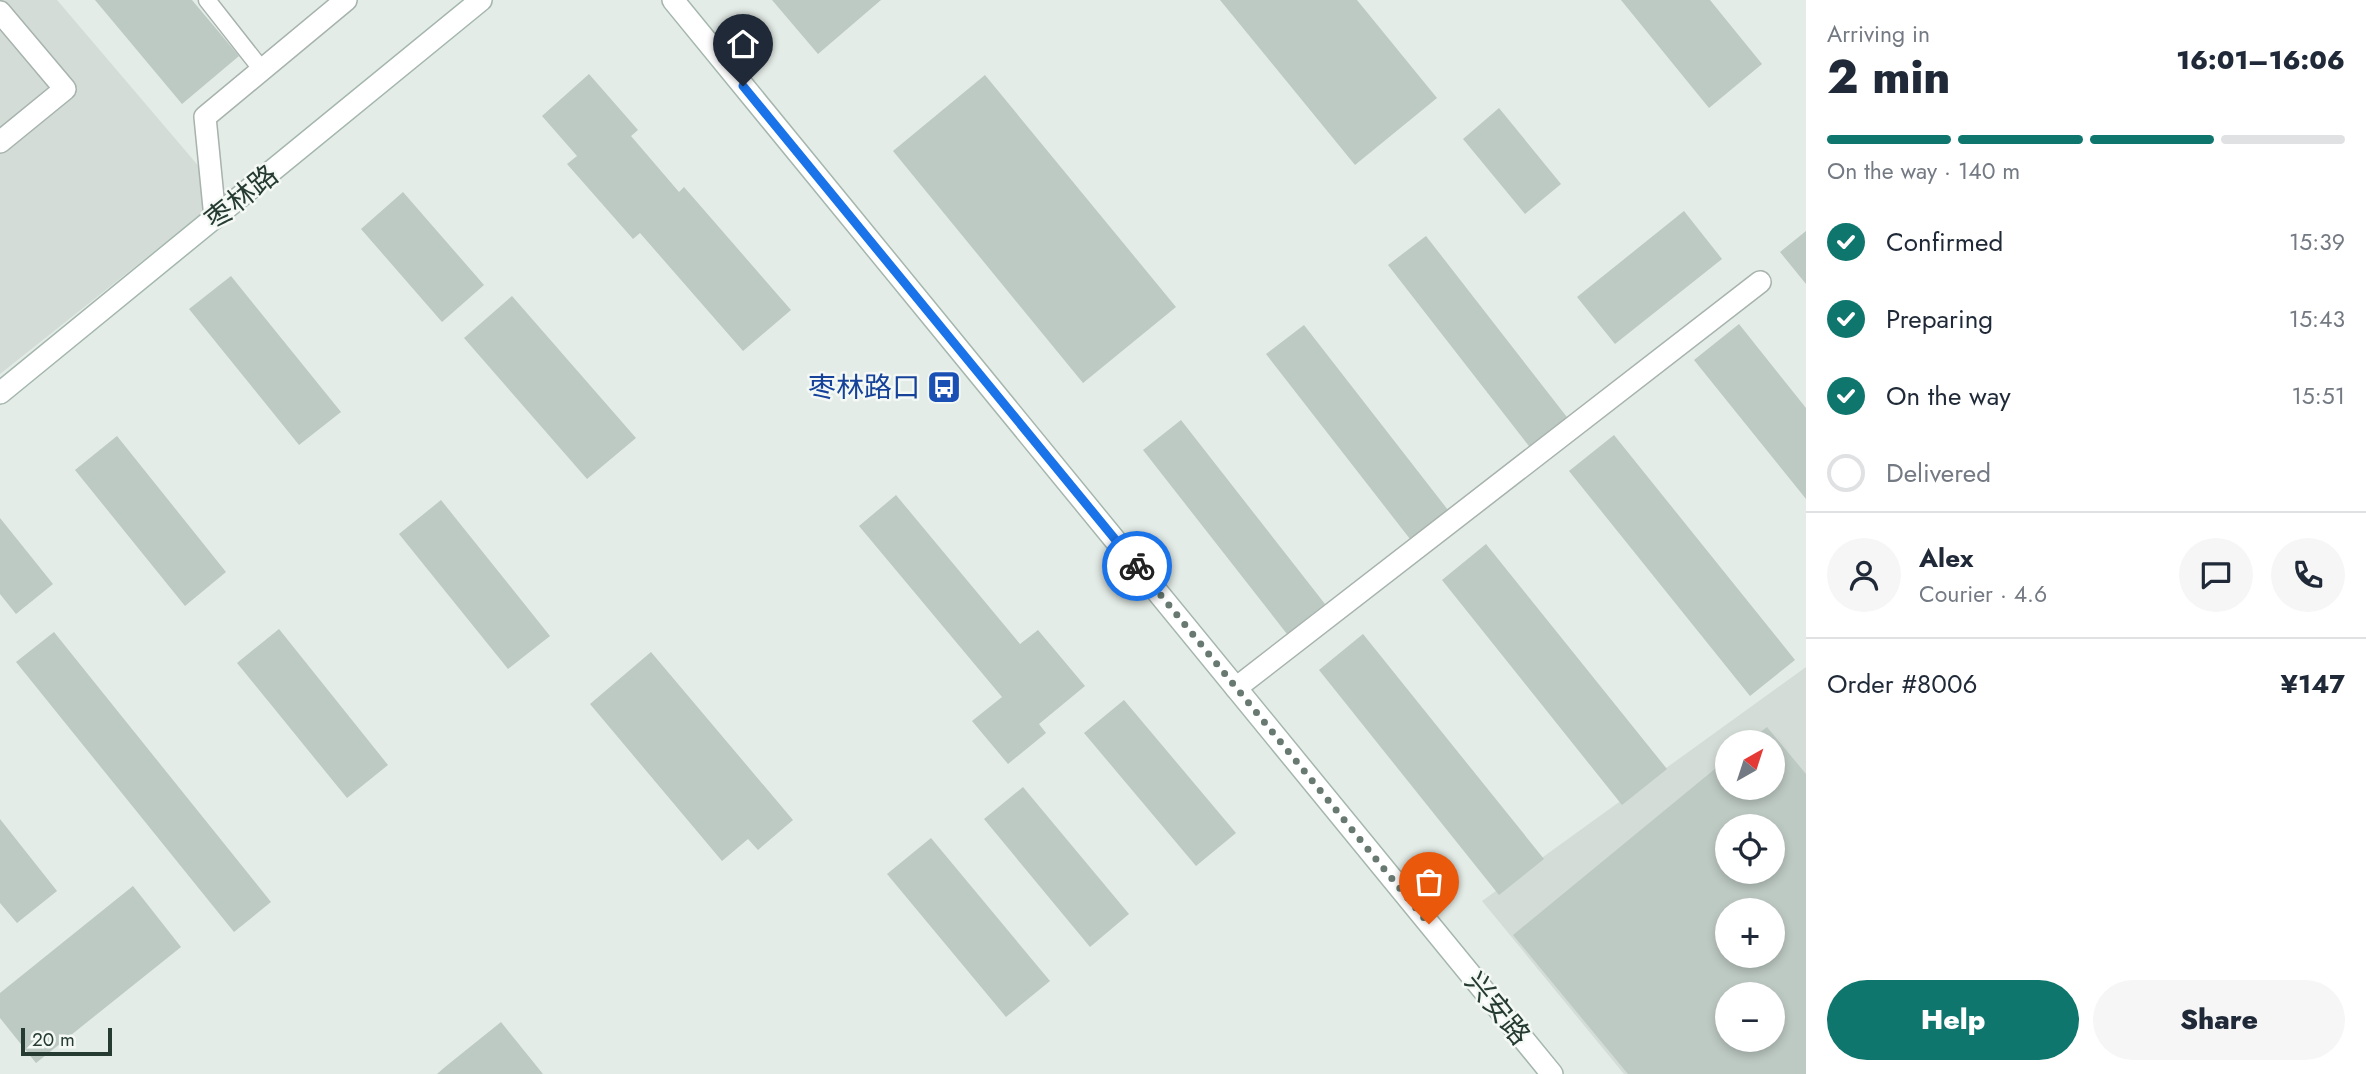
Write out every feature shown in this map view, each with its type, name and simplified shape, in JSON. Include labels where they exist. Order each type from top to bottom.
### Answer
[{"type":"street","points":[[215,218],[205,117],[346,0]]},
{"type":"street","name":"枣林路","points":[[0,393],[481,0]]},
{"type":"street","name":"兴安路","points":[[673,0],[1552,1074]]},
{"type":"street","points":[[0,12],[65,89],[0,142]]},
{"type":"street","points":[[1236,688],[1760,282]]},
{"type":"lane","points":[[207,0],[262,70]]},
{"type":"shaded area","points":[[0,0],[57,0],[224,196],[0,374]]},
{"type":"shaded area","points":[[1806,667],[1806,1074],[1624,1074],[1482,901],[1715,733],[1715,800],[1785,800],[1785,730],[1719,730]]},
{"type":"building","points":[[95,0],[192,0],[239,56],[182,104]]},
{"type":"building","points":[[772,0],[881,0],[818,54]]},
{"type":"building","points":[[1220,0],[1357,0],[1437,98],[1355,165]]},
{"type":"building","points":[[1621,0],[1710,0],[1762,64],[1709,108]]},
{"type":"building","points":[[589,74],[638,130],[631,136],[679,192],[684,187],[791,310],[743,351],[640,233],[633,239],[567,164],[577,156],[542,116]]},
{"type":"building","points":[[985,75],[1176,307],[1083,383],[893,151]]},
{"type":"building","points":[[1499,108],[1561,184],[1525,214],[1463,139]]},
{"type":"building","points":[[403,192],[484,285],[442,322],[361,229]]},
{"type":"building","points":[[1684,211],[1722,259],[1615,344],[1577,297]]},
{"type":"building","points":[[1806,231],[1806,284],[1780,252]]},
{"type":"building","points":[[1426,236],[1570,421],[1532,450],[1388,265]]},
{"type":"building","points":[[231,276],[341,412],[299,445],[189,309]]},
{"type":"building","points":[[512,296],[636,438],[587,479],[464,338]]},
{"type":"building","points":[[1739,324],[1806,408],[1806,499],[1694,360]]},
{"type":"building","points":[[1304,325],[1448,510],[1410,539],[1266,354]]},
{"type":"building","points":[[1181,420],[1325,604],[1287,634],[1143,450]]},
{"type":"building","points":[[1614,435],[1795,660],[1750,696],[1569,471]]},
{"type":"building","points":[[117,436],[226,572],[185,606],[75,470]]},
{"type":"building","points":[[896,495],[1020,644],[1038,630],[1085,686],[1039,724],[1046,733],[1008,764],[972,721],[1002,697],[859,526]]},
{"type":"building","points":[[441,500],[550,636],[508,669],[399,534]]},
{"type":"building","points":[[0,518],[53,584],[16,614],[0,594]]},
{"type":"building","points":[[1486,544],[1667,769],[1622,805],[1442,580]]},
{"type":"building","points":[[279,629],[388,765],[347,798],[237,663]]},
{"type":"building","points":[[54,632],[271,902],[234,932],[16,662]]},
{"type":"building","points":[[1363,634],[1544,859],[1499,895],[1319,670]]},
{"type":"building","points":[[651,652],[793,820],[758,850],[748,839],[722,861],[590,704]]},
{"type":"building","points":[[1124,700],[1236,833],[1196,866],[1084,733]]},
{"type":"building","points":[[1785,749],[1806,774],[1806,1074],[1628,1074],[1513,935],[1715,769],[1715,800],[1785,800]]},
{"type":"building","points":[[1023,787],[1129,914],[1090,947],[984,819]]},
{"type":"building","points":[[0,819],[57,891],[17,923],[0,903]]},
{"type":"building","points":[[931,838],[1050,981],[1006,1017],[887,874]]},
{"type":"building","points":[[133,886],[181,947],[36,1063],[0,1018],[0,993]]},
{"type":"building","points":[[501,1022],[543,1074],[437,1074],[445,1067]]},
{"type":"way so far","points":[[1137,566],[1429,924]]},
{"type":"place","name":"枣林路口","points":[[944,387]]},
{"type":"route","points":[[743,86],[1137,566]]}]
